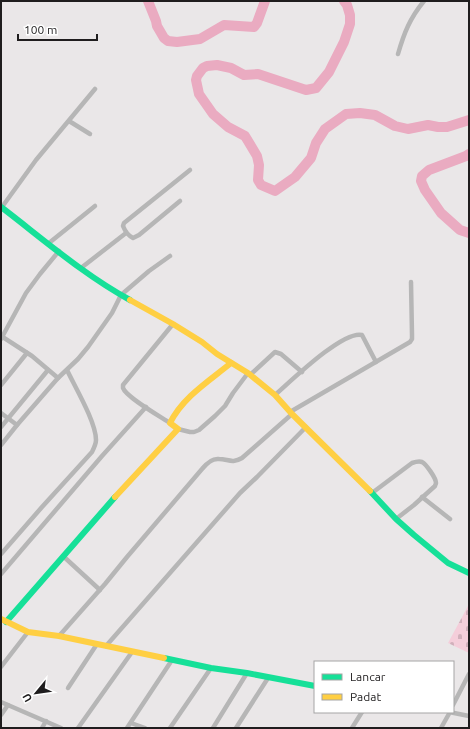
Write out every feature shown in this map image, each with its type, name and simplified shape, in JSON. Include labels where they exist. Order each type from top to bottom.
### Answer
[{"type":"street","points":[[398,54],[409,22],[424,1]]},
{"type":"street","points":[[95,89],[36,160],[1,207],[81,268],[121,295],[173,324],[249,374],[275,395],[396,519],[433,552],[448,563],[469,573]]},
{"type":"street","points":[[68,121],[90,134]]},
{"type":"street","points":[[180,201],[139,235],[133,238],[126,233],[123,226],[124,223],[190,170]]},
{"type":"street","points":[[49,243],[94,206]]},
{"type":"street","points":[[81,268],[126,233]]},
{"type":"street","points":[[58,378],[27,353],[2,337],[26,293],[59,251]]},
{"type":"street","points":[[1,445],[58,378],[83,353],[112,313],[121,295],[149,271],[170,256]]},
{"type":"street","points":[[59,636],[100,590],[127,556],[202,469],[209,463],[219,459],[231,461],[239,460],[291,413],[408,344],[412,339],[411,282]]},
{"type":"street","points":[[173,324],[123,385],[123,389],[146,408],[178,428],[194,432],[205,425],[225,406],[233,393],[249,374],[275,352],[281,354],[302,372]]},
{"type":"street","points":[[275,395],[327,350],[357,334],[362,335],[376,362]]},
{"type":"street","points":[[1,385],[27,353]]},
{"type":"street","points":[[170,423],[172,417],[188,400],[231,363]]},
{"type":"street","points":[[1,427],[48,370]]},
{"type":"street","points":[[1,554],[92,452],[96,445],[94,428],[67,370]]},
{"type":"street","points":[[1,574],[146,408]]},
{"type":"street","points":[[1,413],[17,425]]},
{"type":"street","points":[[106,646],[240,493],[306,427]]},
{"type":"street","points":[[178,428],[4,620],[28,632],[59,636],[211,668],[247,673],[314,686]]},
{"type":"street","points":[[372,493],[412,463],[422,462],[426,466],[432,474],[436,483],[435,486],[396,519]]},
{"type":"street","points":[[422,497],[450,519]]},
{"type":"street","points":[[63,556],[100,590]]},
{"type":"street","points":[[1,667],[28,632]]},
{"type":"street","points":[[68,688],[97,644]]},
{"type":"street","points":[[78,728],[132,652]]},
{"type":"street","points":[[127,728],[172,660]]},
{"type":"street","points":[[170,728],[211,668]]},
{"type":"street","points":[[213,728],[247,673]]},
{"type":"street","points":[[454,703],[469,674]]},
{"type":"street","points":[[236,728],[268,678]]},
{"type":"street","points":[[1,702],[61,728]]},
{"type":"street","points":[[1,715],[8,705]]},
{"type":"street","points":[[352,728],[361,713]]},
{"type":"street","points":[[441,728],[448,713]]},
{"type":"street","points":[[454,713],[469,716]]},
{"type":"street","points":[[42,728],[46,721]]},
{"type":"street","points":[[131,723],[145,728]]},
{"type":"green space","points":[[469,604],[469,653],[448,643]]},
{"type":"waterway","points":[[148,1],[157,26],[164,38],[168,41],[177,42],[200,39],[224,25],[254,27],[257,23],[265,1]]},
{"type":"waterway","points":[[344,1],[350,15],[350,24],[344,42],[329,72],[316,88],[306,90],[258,74],[244,75],[231,68],[217,65],[203,68],[197,76],[196,80],[199,94],[213,114],[228,127],[245,136],[257,156],[259,165],[258,180],[261,185],[275,191],[295,177],[311,158],[316,143],[325,129],[346,114],[360,113],[375,115],[395,126],[408,129],[428,125],[447,127],[469,120]]},
{"type":"waterway","points":[[469,154],[429,170],[422,176],[421,181],[425,190],[441,213],[460,230],[469,233]]},
{"type":"traffic: fast","points":[[1,207],[80,268],[130,300]]},
{"type":"traffic: fast","points":[[370,491],[396,519],[414,535],[448,563],[469,573]]},
{"type":"traffic: fast","points":[[6,622],[115,497]]},
{"type":"traffic: fast","points":[[164,658],[211,668],[247,673],[314,686]]},
{"type":"traffic: slow","points":[[130,300],[173,324],[248,373],[275,395],[292,414],[370,491]]},
{"type":"traffic: slow","points":[[115,497],[178,429],[170,423],[182,405],[197,390],[231,363]]},
{"type":"traffic: slow","points":[[1,619],[28,632],[59,636],[164,658]]}]
